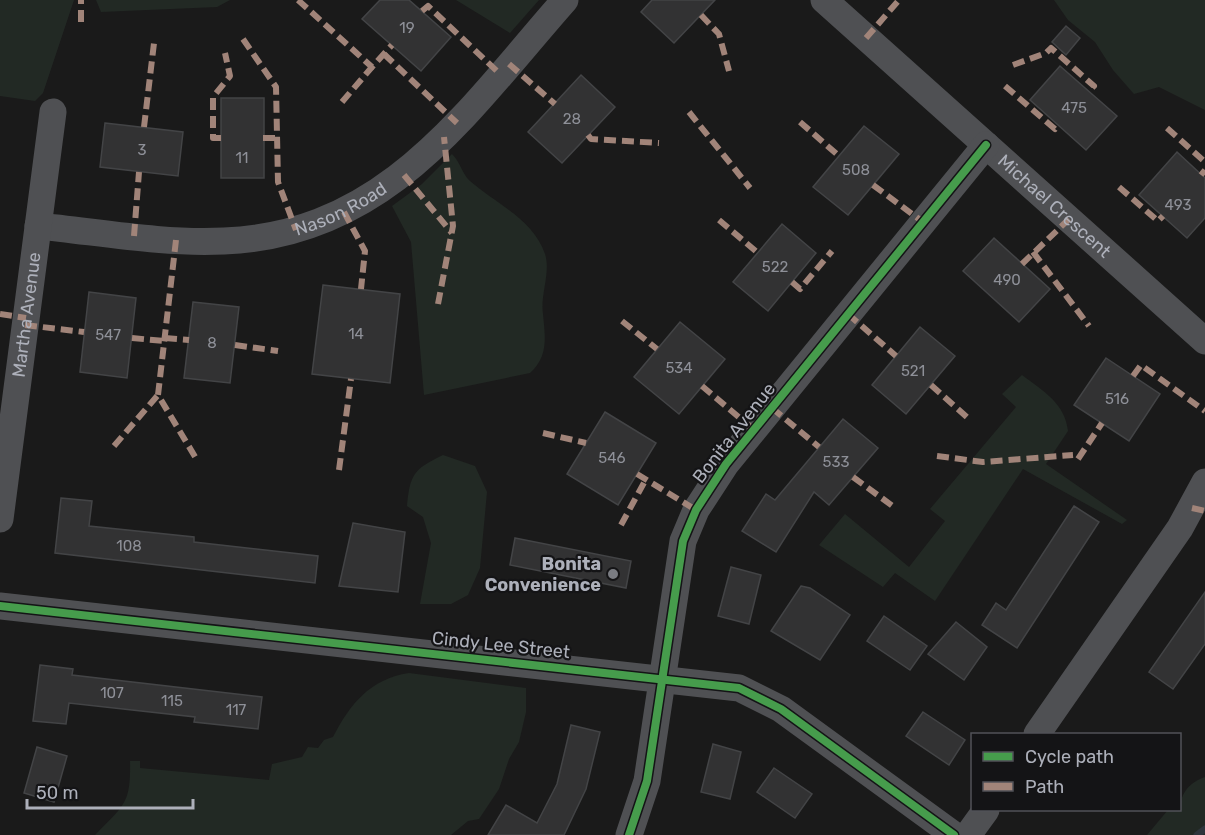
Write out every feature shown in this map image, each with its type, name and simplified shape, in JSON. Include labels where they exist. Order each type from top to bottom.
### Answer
[{"type":"street","name":"Nason Road","points":[[38,226],[214,242],[278,235],[328,219],[381,191],[424,158],[565,0]]},
{"type":"street","name":"Michael Crescent","points":[[824,0],[1205,341]]},
{"type":"street","name":"Martha Avenue","points":[[0,519],[53,112]]},
{"type":"street","name":"Bonita Avenue","points":[[629,835],[645,794],[683,541],[691,518],[708,489],[986,145]]},
{"type":"street","points":[[1038,733],[1180,528],[1205,482]]},
{"type":"street","name":"Cindy Lee Street","points":[[0,606],[722,684],[764,698],[954,835]]},
{"type":"street","points":[[968,835],[985,811]]},
{"type":"shaded area","points":[[0,0],[74,0],[43,93],[35,101],[0,96]]},
{"type":"shaded area","points":[[96,0],[230,0],[217,7],[101,12]]},
{"type":"shaded area","points":[[456,0],[539,0],[510,33]]},
{"type":"shaded area","points":[[1054,0],[1205,0],[1205,110],[1159,87],[1134,94],[1113,70],[1095,42],[1068,20]]},
{"type":"shaded area","points":[[452,154],[470,181],[523,221],[532,231],[545,254],[547,261],[542,307],[544,345],[540,360],[530,373],[424,395],[411,242],[392,206],[422,184]]},
{"type":"shaded area","points":[[1022,375],[1052,398],[1066,421],[1068,431],[1046,464],[1127,520],[1122,524],[1023,469],[935,601],[895,573],[883,587],[819,545],[845,514],[909,567],[945,521],[930,509],[1016,407],[1002,394]]},
{"type":"shaded area","points":[[443,455],[475,466],[487,492],[480,568],[468,595],[451,604],[420,604],[431,543],[423,517],[407,506],[408,495],[415,474],[426,464]]},
{"type":"shaded area","points":[[409,673],[526,688],[526,712],[519,742],[509,759],[499,789],[479,819],[468,821],[451,835],[95,835],[124,803],[129,786],[130,761],[140,761],[140,768],[269,780],[272,764],[302,757],[308,747],[318,748],[324,740],[333,737],[354,704],[372,687],[395,676]]},
{"type":"shaded area","points":[[1205,777],[1205,835],[1147,835],[1167,811],[1181,811],[1184,793],[1195,782]]},
{"type":"building","points":[[380,0],[409,0],[451,37],[421,71],[362,19]]},
{"type":"building","points":[[652,0],[715,0],[674,43],[641,12]]},
{"type":"building","points":[[1066,26],[1080,38],[1066,55],[1052,42]]},
{"type":"building","points":[[1060,66],[1117,116],[1086,150],[1030,100]]},
{"type":"building","points":[[581,75],[615,107],[562,163],[528,132]]},
{"type":"building","points":[[221,98],[264,98],[264,178],[221,178]]},
{"type":"building","points":[[105,123],[183,132],[178,176],[100,167]]},
{"type":"building","points":[[864,126],[899,154],[848,215],[813,187]]},
{"type":"building","points":[[1177,152],[1205,178],[1205,218],[1187,238],[1139,195]]},
{"type":"building","points":[[782,224],[816,253],[768,311],[733,282]]},
{"type":"building","points":[[994,238],[1050,289],[1019,322],[963,271]]},
{"type":"building","points":[[323,285],[400,294],[390,383],[312,374]]},
{"type":"building","points":[[89,292],[136,298],[127,378],[80,372]]},
{"type":"building","points":[[193,302],[239,307],[230,383],[184,378]]},
{"type":"building","points":[[680,322],[725,359],[679,414],[634,377]]},
{"type":"building","points":[[920,327],[955,356],[906,414],[872,385]]},
{"type":"building","points":[[1106,358],[1160,394],[1129,441],[1074,405]]},
{"type":"building","points":[[605,412],[656,443],[618,505],[567,474]]},
{"type":"building","points":[[843,419],[878,448],[829,505],[814,492],[776,552],[742,531],[766,494],[775,500]]},
{"type":"building","points":[[61,498],[92,501],[89,526],[194,537],[194,542],[318,556],[315,583],[55,553]]},
{"type":"building","points":[[1074,506],[1099,522],[1017,648],[982,625],[996,603],[1006,610]]},
{"type":"building","points":[[353,523],[405,532],[398,592],[339,586]]},
{"type":"building","points":[[515,538],[631,561],[626,588],[510,565]]},
{"type":"building","points":[[731,567],[761,575],[749,624],[718,616]]},
{"type":"building","points":[[801,586],[810,588],[850,615],[820,660],[771,631]]},
{"type":"building","points":[[1205,592],[1205,644],[1173,689],[1149,672]]},
{"type":"building","points":[[884,616],[927,646],[910,670],[867,641]]},
{"type":"building","points":[[956,622],[987,647],[964,680],[928,654]]},
{"type":"building","points":[[40,665],[73,669],[72,675],[262,697],[258,729],[194,722],[195,717],[69,703],[66,724],[33,721]]},
{"type":"building","points":[[923,712],[965,740],[949,765],[906,736]]},
{"type":"building","points":[[571,725],[600,732],[586,789],[564,835],[488,835],[506,805],[537,823],[557,784]]},
{"type":"building","points":[[713,744],[741,752],[730,799],[701,792]]},
{"type":"building","points":[[37,747],[67,756],[54,802],[24,793]]},
{"type":"building","points":[[774,768],[812,794],[795,818],[757,792]]},
{"type":"waterway","points":[[1197,835],[1205,829]]},
{"type":"marked path","points":[[81,0],[81,22]]},
{"type":"marked path","points":[[298,0],[372,67],[392,45]]},
{"type":"marked path","points":[[866,38],[899,0]]},
{"type":"marked path","points":[[422,11],[428,6],[500,74]]},
{"type":"marked path","points":[[701,15],[719,34],[729,71]]},
{"type":"marked path","points":[[243,39],[276,87],[278,182],[296,230]]},
{"type":"marked path","points":[[144,127],[154,43]]},
{"type":"marked path","points":[[1013,65],[1046,53],[1051,48],[1094,86],[1089,91]]},
{"type":"marked path","points":[[221,138],[213,138],[213,97],[230,76],[225,53]]},
{"type":"marked path","points":[[384,54],[457,123]]},
{"type":"marked path","points":[[509,64],[555,104]]},
{"type":"marked path","points":[[342,102],[372,67]]},
{"type":"marked path","points":[[1005,86],[1055,129],[1058,125]]},
{"type":"marked path","points":[[689,112],[750,188]]},
{"type":"marked path","points":[[800,122],[839,156]]},
{"type":"marked path","points":[[1167,128],[1205,162]]},
{"type":"marked path","points":[[588,135],[591,139],[659,143]]},
{"type":"marked path","points":[[438,304],[453,226],[444,137]]},
{"type":"marked path","points":[[263,138],[277,138]]},
{"type":"marked path","points":[[1201,175],[1205,170]]},
{"type":"marked path","points":[[134,236],[139,172]]},
{"type":"marked path","points":[[404,175],[452,233]]},
{"type":"marked path","points":[[873,185],[923,222]]},
{"type":"marked path","points":[[1119,187],[1158,221],[1163,216]]},
{"type":"marked path","points":[[344,212],[365,251],[361,289]]},
{"type":"marked path","points":[[1022,264],[1069,219]]},
{"type":"marked path","points":[[719,220],[758,253]]},
{"type":"marked path","points":[[176,240],[158,395],[197,460]]},
{"type":"marked path","points":[[792,282],[800,289],[832,251]]},
{"type":"marked path","points":[[1033,252],[1089,326]]},
{"type":"marked path","points":[[0,314],[26,318]]},
{"type":"marked path","points":[[848,314],[896,356]]},
{"type":"marked path","points":[[622,321],[657,349]]},
{"type":"marked path","points":[[25,325],[84,332]]},
{"type":"marked path","points":[[132,338],[164,341]]},
{"type":"marked path","points":[[165,338],[189,340]]},
{"type":"marked path","points":[[235,345],[278,351]]},
{"type":"marked path","points":[[1133,376],[1141,365],[1205,411]]},
{"type":"marked path","points":[[339,470],[351,379]]},
{"type":"marked path","points":[[931,385],[969,419]]},
{"type":"marked path","points":[[702,386],[754,430]]},
{"type":"marked path","points":[[114,446],[158,395]]},
{"type":"marked path","points":[[772,408],[819,447]]},
{"type":"marked path","points":[[1078,459],[1102,423]]},
{"type":"marked path","points":[[543,433],[586,443]]},
{"type":"marked path","points":[[937,456],[983,462],[1073,455]]},
{"type":"marked path","points":[[637,474],[696,510]]},
{"type":"marked path","points":[[853,477],[894,507]]},
{"type":"marked path","points":[[621,525],[646,479]]},
{"type":"marked path","points":[[1192,508],[1205,511]]},
{"type":"cycle path","points":[[629,835],[647,781],[683,541],[696,510],[726,464],[986,145]]},
{"type":"cycle path","points":[[0,606],[739,688],[781,709],[954,835]]},
{"type":"place","name":"Bonita Convenience","points":[[613,574]]}]
